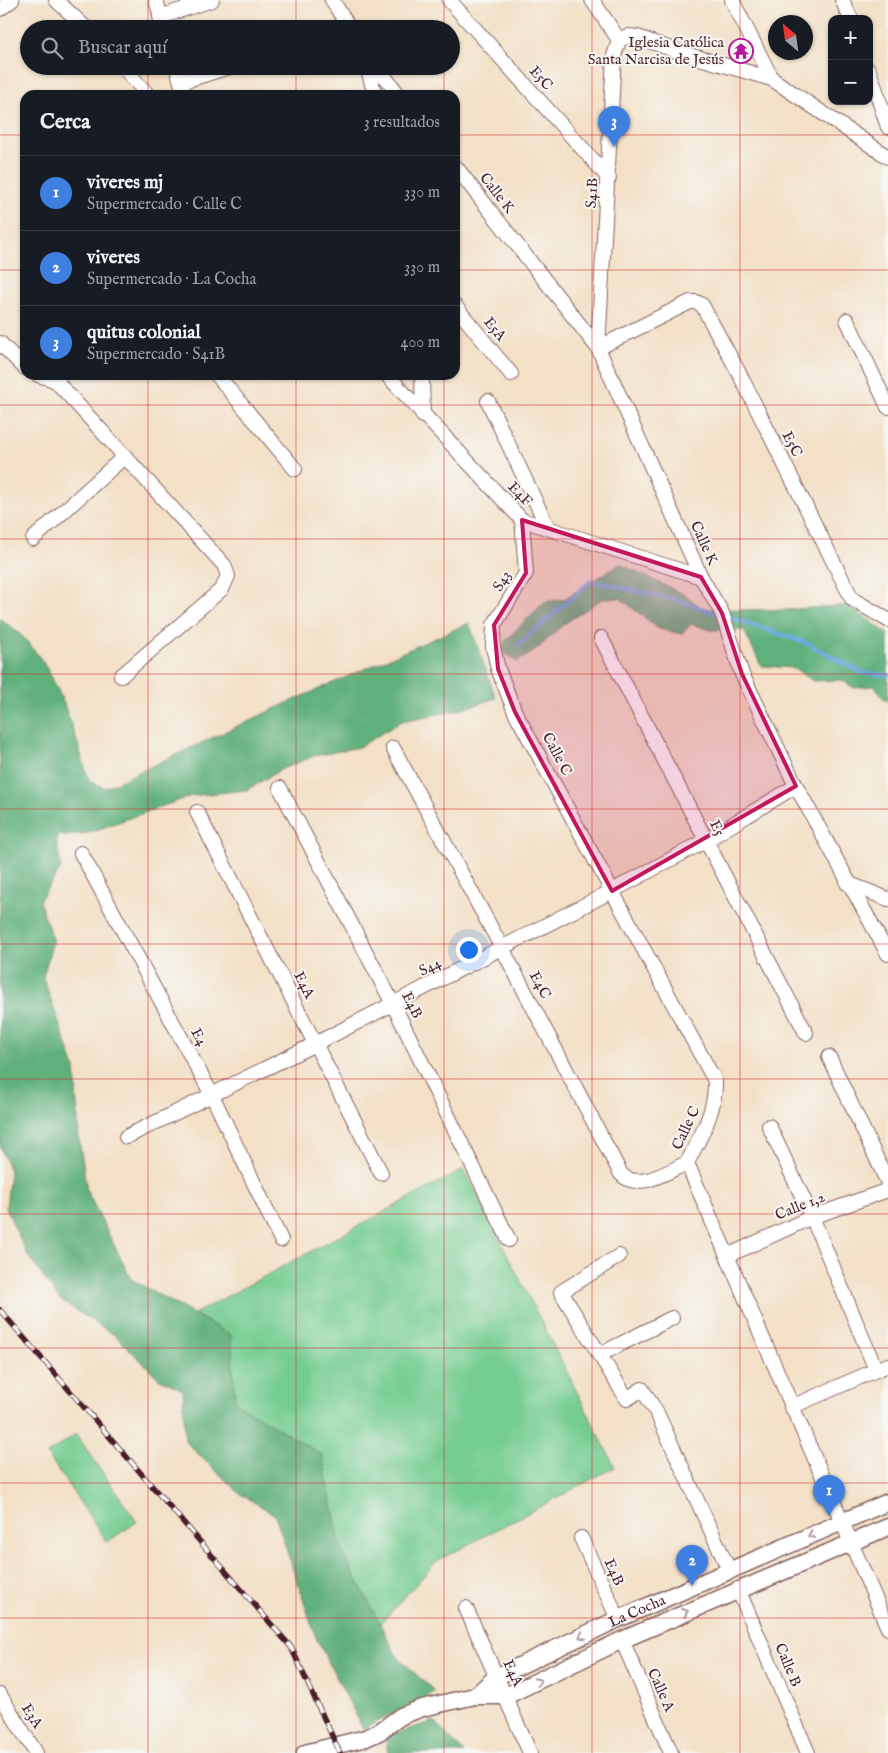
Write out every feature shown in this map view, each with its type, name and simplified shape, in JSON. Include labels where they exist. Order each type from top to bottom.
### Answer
[{"type":"street","points":[[56,0],[77,20]]},
{"type":"street","points":[[156,0],[161,20]]},
{"type":"street","points":[[169,20],[212,0]]},
{"type":"street","points":[[332,0],[344,20]]},
{"type":"street","name":"E5C","points":[[448,0],[609,178]]},
{"type":"street","points":[[592,0],[619,40],[628,36],[638,37],[679,52],[772,79],[888,157]]},
{"type":"street","points":[[732,0],[772,79]]},
{"type":"street","points":[[842,0],[849,15]]},
{"type":"street","name":"S41B","points":[[598,348],[609,178],[614,56],[619,40]]},
{"type":"street","points":[[130,75],[144,90]]},
{"type":"street","points":[[179,75],[183,88],[212,75]]},
{"type":"street","points":[[369,75],[374,90]]},
{"type":"street","points":[[383,75],[395,90]]},
{"type":"street","points":[[873,82],[888,127]]},
{"type":"street","name":"Calle K","points":[[460,172],[598,348],[701,576],[722,613],[742,674],[796,786],[888,954]]},
{"type":"street","name":"E5C","points":[[598,348],[690,302],[702,305],[852,599],[888,620]]},
{"type":"street","name":"E5A","points":[[460,312],[511,374]]},
{"type":"street","points":[[847,320],[888,407]]},
{"type":"street","points":[[0,343],[20,363]]},
{"type":"street","points":[[60,380],[125,456],[224,565],[228,576],[222,589],[121,676]]},
{"type":"street","points":[[221,380],[295,469]]},
{"type":"street","name":"E4F","points":[[391,380],[522,520],[701,576]]},
{"type":"street","points":[[422,380],[423,416]]},
{"type":"street","points":[[488,401],[548,528]]},
{"type":"street","points":[[33,539],[125,456]]},
{"type":"street","name":"S43","points":[[494,625],[526,573],[522,520]]},
{"type":"street","name":"Calle C","points":[[494,625],[493,647],[498,669],[508,688],[515,712],[715,1082],[716,1096],[712,1113],[687,1163],[888,1628]]},
{"type":"street","name":"E5","points":[[601,638],[806,1033]]},
{"type":"street","name":"E4C","points":[[393,748],[502,948],[621,1174],[628,1182],[638,1183],[687,1163]]},
{"type":"street","name":"S44","points":[[126,1137],[315,1044],[612,891],[705,841],[796,786]]},
{"type":"street","name":"E4B","points":[[280,788],[393,1004],[509,1240]]},
{"type":"street","name":"E4A","points":[[198,812],[381,1173]]},
{"type":"street","name":"E4","points":[[81,853],[212,1096],[281,1240]]},
{"type":"street","points":[[848,883],[888,899]]},
{"type":"street","points":[[829,1057],[888,1183]]},
{"type":"street","points":[[769,1126],[882,1367],[791,1407]]},
{"type":"street","name":"Calle 1,2","points":[[727,1256],[812,1217],[888,1190]]},
{"type":"street","points":[[619,1256],[561,1292],[627,1399],[642,1389],[657,1413],[730,1572]]},
{"type":"street","points":[[599,1355],[672,1318]]},
{"type":"street","name":"La Cocha","points":[[475,1696],[496,1677],[618,1619],[888,1502]]},
{"type":"street","name":"La Cocha","points":[[304,1753],[366,1738],[379,1732],[401,1716],[422,1708],[475,1696],[506,1696],[622,1640],[738,1589],[888,1527]]},
{"type":"street","name":"E4B","points":[[581,1538],[618,1619]]},
{"type":"street","name":"Calle B","points":[[738,1589],[808,1753]]},
{"type":"street","name":"E4A","points":[[466,1608],[530,1753]]},
{"type":"street","name":"Calle A","points":[[622,1640],[671,1753]]},
{"type":"street","name":"E3A","points":[[0,1695],[36,1753]]},
{"type":"highlighted area","points":[[522,520],[701,577],[722,613],[742,674],[796,786],[612,891],[515,712],[498,669],[494,625],[526,573]]},
{"type":"green space","points":[[620,564],[683,594],[704,609],[786,610],[848,605],[888,634],[888,700],[884,699],[875,686],[854,688],[842,680],[813,681],[794,668],[761,666],[744,630],[711,630],[691,624],[682,634],[659,629],[620,598],[602,599],[564,624],[536,650],[517,662],[503,652],[505,641],[544,602],[564,599]]},
{"type":"green space","points":[[0,619],[19,633],[35,650],[48,670],[67,713],[89,781],[105,788],[276,708],[469,623],[496,698],[459,710],[402,721],[359,747],[314,756],[280,770],[247,790],[191,796],[88,833],[56,836],[61,868],[39,901],[53,941],[43,977],[75,1068],[79,1138],[87,1191],[131,1279],[231,1335],[235,1402],[322,1455],[341,1550],[397,1656],[435,1692],[363,1729],[316,1638],[275,1515],[239,1493],[185,1441],[183,1390],[158,1378],[117,1337],[60,1300],[27,1255],[6,1208],[10,1171],[0,1146]]},
{"type":"green space","points":[[464,1169],[615,1467],[437,1561],[380,1624],[341,1550],[322,1455],[234,1402],[230,1335],[194,1314]]},
{"type":"green space","points":[[76,1434],[137,1522],[107,1542],[47,1454]]},
{"type":"green space","points":[[434,1721],[464,1753],[388,1753],[385,1737]]},
{"type":"waterway","points":[[518,645],[591,581],[674,599],[718,614]]},
{"type":"waterway","points":[[726,616],[809,644],[862,673],[888,675]]},
{"type":"railway","points":[[0,1310],[291,1647],[340,1753]]},
{"type":"place","name":"Iglesia Católica Santa Narcisa de Jesús","points":[[741,51]]},
{"type":"place","name":"quitus colonial","points":[[614,147]]},
{"type":"place","name":"viveres mj","points":[[829,1516]]},
{"type":"place","name":"viveres","points":[[692,1586]]}]
